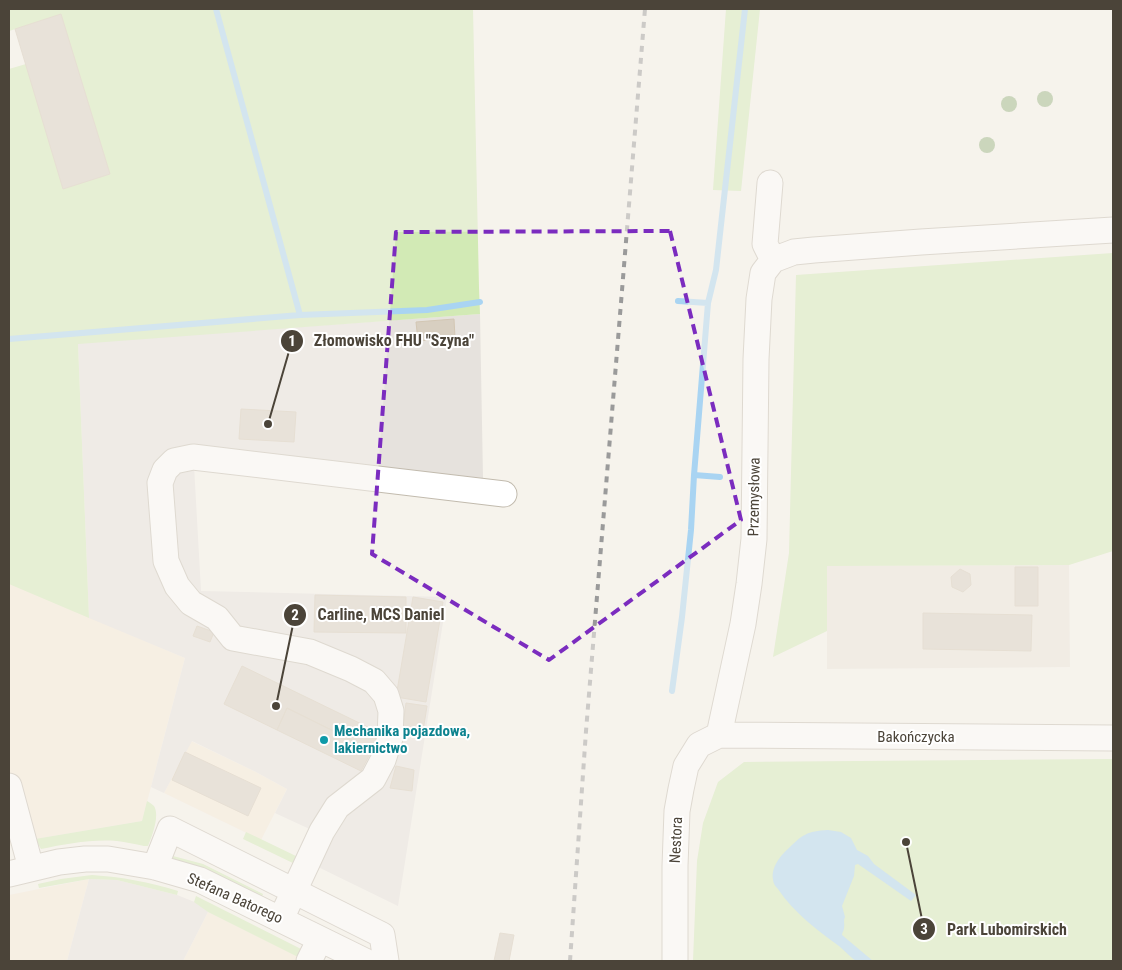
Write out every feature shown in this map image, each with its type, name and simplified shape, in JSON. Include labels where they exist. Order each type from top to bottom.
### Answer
[{"type":"street","points":[[770,183],[765,244],[773,260],[794,252],[814,250],[1113,230]]},
{"type":"street","name":"Przemysłowa","points":[[719,735],[750,584],[754,539],[756,359],[759,298],[763,273],[773,260]]},
{"type":"street","points":[[281,919],[322,831],[337,807],[373,779],[384,760],[390,738],[391,711],[386,695],[374,681],[310,652],[233,638],[217,618],[191,603],[177,586],[166,561],[160,483],[165,470],[174,461],[193,457],[504,494]]},
{"type":"street","name":"Bakończycka","points":[[719,735],[1113,738]]},
{"type":"street","name":"Nestora","points":[[675,961],[675,866],[677,811],[681,789],[686,766],[699,745],[719,735]]},
{"type":"street","points":[[9,786],[20,871]]},
{"type":"street","points":[[156,866],[170,829],[382,935],[386,961]]},
{"type":"street","name":"Stefana Batorego","points":[[20,871],[59,862],[85,859],[108,859],[156,866],[200,880],[365,961]]},
{"type":"street","points":[[309,961],[320,939]]},
{"type":"highlighted area","points":[[670,231],[741,520],[549,660],[372,554],[396,232]]},
{"type":"shaded area","points":[[480,314],[483,478],[193,448],[201,591],[447,597],[398,906],[314,865],[314,831],[275,813],[287,789],[192,741],[164,793],[151,787],[185,658],[89,618],[78,343]]},
{"type":"shaded area","points":[[9,348],[89,617],[185,658],[142,821],[35,839],[9,846]]},
{"type":"shaded area","points":[[1069,565],[1070,667],[827,669],[827,566]]},
{"type":"shaded area","points":[[191,741],[287,789],[261,840],[164,793]]},
{"type":"shaded area","points":[[89,879],[67,961],[9,961],[9,895]]},
{"type":"shaded area","points":[[89,879],[117,880],[177,895],[197,903],[208,912],[183,961],[67,961]]},
{"type":"shaded area","points":[[208,912],[307,961],[183,961]]},
{"type":"green space","points":[[9,9],[473,9],[480,314],[78,344],[89,618],[9,584],[9,69],[26,64],[63,188],[110,174],[61,15],[9,31]]},
{"type":"green space","points":[[726,9],[760,9],[741,191],[713,190]]},
{"type":"green space","points":[[1113,253],[1113,551],[1069,565],[827,566],[827,631],[773,657],[789,553],[796,275]]},
{"type":"green space","points":[[1113,759],[1113,961],[693,961],[697,861],[703,823],[718,782],[744,762]]},
{"type":"green space","points":[[147,801],[156,810],[155,826],[148,846],[117,841],[88,841],[41,849],[35,839],[142,821]]},
{"type":"green space","points":[[246,832],[300,858],[297,865],[243,839]]},
{"type":"green space","points":[[173,856],[203,864],[263,894],[261,899],[172,860]]},
{"type":"green space","points":[[92,875],[135,880],[178,891],[177,895],[117,880],[89,879],[39,888],[38,884]]},
{"type":"green space","points":[[196,896],[301,949],[300,958],[208,912],[194,902]]},
{"type":"water","points":[[815,831],[841,832],[851,838],[857,850],[868,856],[874,864],[916,895],[911,901],[858,864],[855,865],[854,876],[842,906],[845,917],[842,935],[873,961],[857,961],[853,958],[799,913],[784,898],[774,883],[773,875],[779,859],[797,840]]},
{"type":"building","points":[[61,14],[110,174],[63,189],[15,29]]},
{"type":"building","points":[[454,319],[455,338],[418,341],[416,322]]},
{"type":"building","points":[[241,409],[296,412],[294,442],[239,439]]},
{"type":"building","points":[[1015,567],[1038,567],[1038,606],[1015,606]]},
{"type":"building","points":[[960,569],[970,574],[971,585],[963,592],[952,587],[951,577]]},
{"type":"building","points":[[315,595],[406,597],[406,633],[314,632]]},
{"type":"building","points":[[413,597],[443,602],[426,702],[396,697]]},
{"type":"building","points":[[923,613],[1032,615],[1031,651],[923,649]]},
{"type":"building","points":[[197,626],[214,632],[210,642],[193,636]]},
{"type":"building","points":[[242,666],[380,733],[372,750],[287,708],[277,730],[224,704]]},
{"type":"building","points":[[406,703],[427,706],[422,737],[402,734]]},
{"type":"building","name":"Mechanika pojazdowa, lakiernictwo","points":[[287,708],[372,750],[361,771],[277,730]]},
{"type":"building","points":[[185,752],[261,788],[248,816],[172,780]]},
{"type":"building","points":[[396,766],[414,770],[412,791],[390,788]]},
{"type":"building","points":[[500,933],[514,935],[509,961],[494,961]]},
{"type":"waterway","points":[[216,9],[300,315]]},
{"type":"waterway","points":[[678,301],[708,303],[716,270],[745,9]]},
{"type":"waterway","points":[[9,339],[300,315],[427,310],[480,302]]},
{"type":"waterway","points":[[672,691],[691,530],[708,303]]},
{"type":"waterway","points":[[694,475],[720,477]]},
{"type":"railway","points":[[570,961],[586,731],[645,9]]},
{"type":"place","name":"Złomowisko FHU \"Szyna\"","points":[[268,424]]},
{"type":"place","name":"Carline, MCS Daniel","points":[[276,706]]},
{"type":"place","name":"Mechanika pojazdowa, lakiernictwo","points":[[324,740]]},
{"type":"place","name":"Park Lubomirskich","points":[[906,842]]}]
